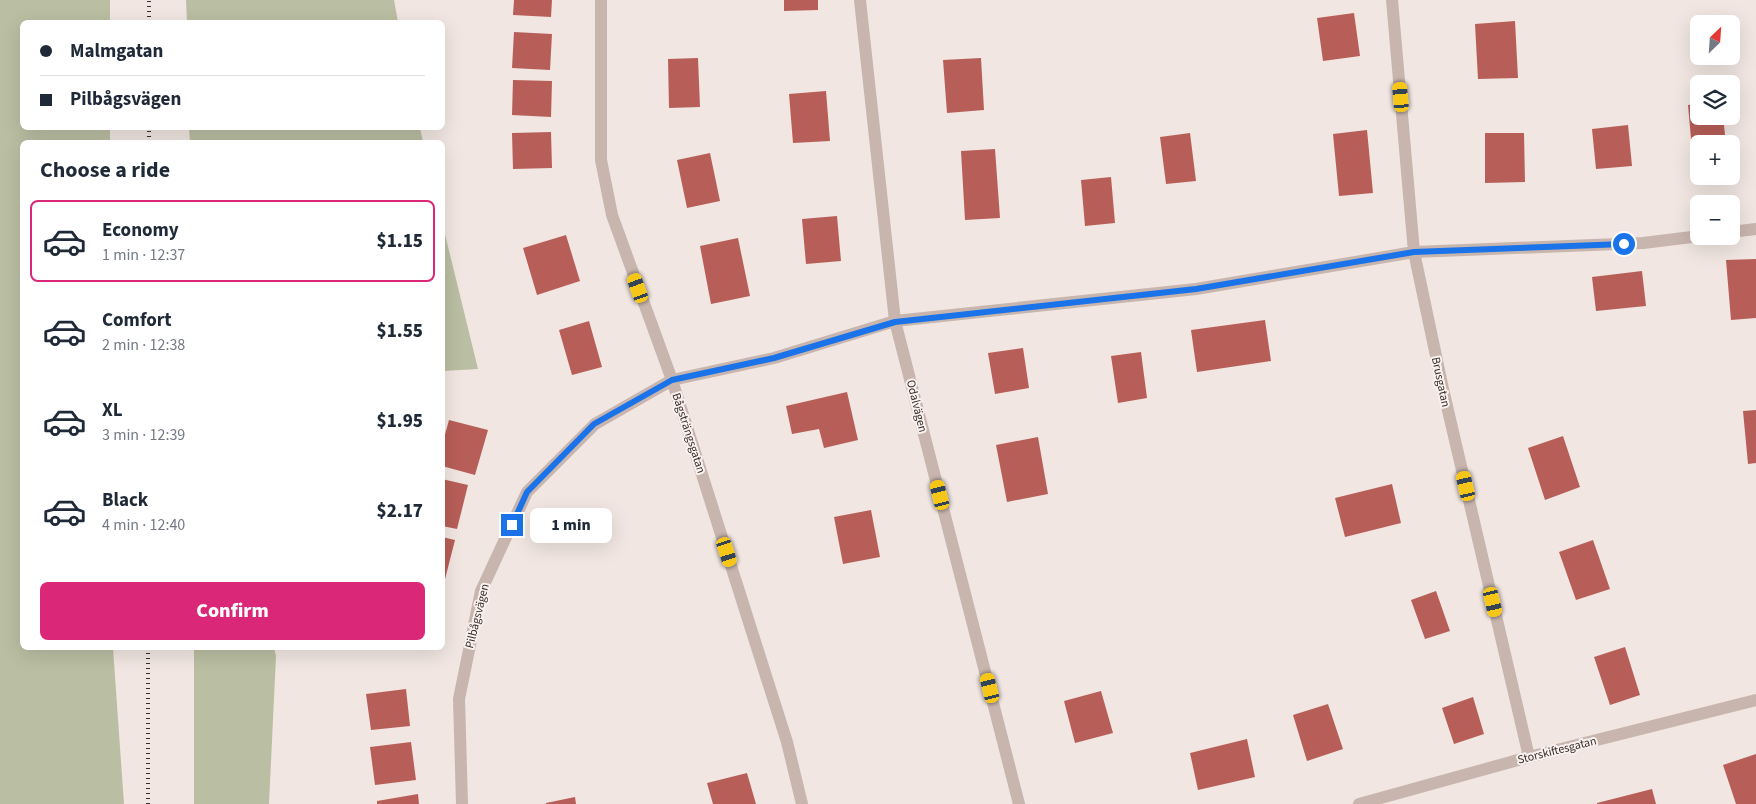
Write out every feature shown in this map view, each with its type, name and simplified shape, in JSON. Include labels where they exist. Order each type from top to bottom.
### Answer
[{"type":"street","name":"Bågsträngsgatan","points":[[600,0],[601,160],[612,215],[672,380],[787,742],[802,804]]},
{"type":"street","name":"Odalvägen","points":[[860,0],[895,322],[1020,804]]},
{"type":"street","name":"Brusgatan","points":[[1392,0],[1414,252],[1443,389],[1530,757]]},
{"type":"street","points":[[1740,231],[1756,230]]},
{"type":"street","name":"Pilbågsvägen","points":[[462,804],[459,699],[481,591],[527,492],[594,424],[672,380],[774,358],[895,322],[1196,289],[1414,252],[1644,243],[1690,237]]},
{"type":"street","name":"Storskiftesgatan","points":[[1359,804],[1530,757],[1756,700]]},
{"type":"green space","points":[[0,0],[110,0],[110,20],[20,20],[20,130],[110,130],[110,140],[20,140],[20,650],[113,650],[124,804],[0,804]]},
{"type":"green space","points":[[186,0],[394,0],[398,20],[187,20]]},
{"type":"green space","points":[[189,130],[420,130],[423,140],[190,140]]},
{"type":"green space","points":[[445,234],[478,369],[445,371]]},
{"type":"green space","points":[[194,650],[274,650],[276,656],[269,804],[194,804]]},
{"type":"building","points":[[514,0],[552,0],[551,17],[513,15]]},
{"type":"building","points":[[784,0],[818,0],[818,10],[784,11]]},
{"type":"building","points":[[1354,13],[1360,56],[1323,61],[1317,18]]},
{"type":"building","points":[[1515,21],[1518,78],[1478,79],[1475,24]]},
{"type":"building","points":[[514,32],[552,34],[550,70],[512,68]]},
{"type":"building","points":[[698,58],[700,107],[669,108],[668,59]]},
{"type":"building","points":[[981,58],[984,110],[947,113],[943,60]]},
{"type":"building","points":[[513,80],[552,81],[551,117],[512,115]]},
{"type":"building","points":[[826,91],[830,141],[793,143],[789,94]]},
{"type":"building","points":[[1688,105],[1690,105],[1690,125],[1724,125],[1725,135],[1691,135]]},
{"type":"building","points":[[1628,125],[1632,166],[1596,169],[1592,129]]},
{"type":"building","points":[[1367,130],[1373,193],[1339,196],[1333,134]]},
{"type":"building","points":[[551,132],[552,168],[513,169],[512,133]]},
{"type":"building","points":[[1190,133],[1196,181],[1166,184],[1160,137]]},
{"type":"building","points":[[1485,133],[1524,133],[1525,182],[1485,183]]},
{"type":"building","points":[[995,149],[1000,218],[965,220],[961,151]]},
{"type":"building","points":[[710,153],[720,201],[687,208],[677,160]]},
{"type":"building","points":[[1111,177],[1115,223],[1085,226],[1081,180]]},
{"type":"building","points":[[837,216],[841,261],[806,264],[802,219]]},
{"type":"building","points":[[566,235],[580,281],[537,295],[523,248]]},
{"type":"building","points":[[738,238],[750,296],[711,304],[700,246]]},
{"type":"building","points":[[1756,259],[1756,318],[1731,320],[1726,260]]},
{"type":"building","points":[[1642,271],[1646,306],[1596,311],[1592,277]]},
{"type":"building","points":[[1265,320],[1271,361],[1197,372],[1191,330]]},
{"type":"building","points":[[589,321],[602,367],[572,375],[559,330]]},
{"type":"building","points":[[1023,348],[1029,388],[995,394],[988,353]]},
{"type":"building","points":[[1141,352],[1147,398],[1118,403],[1111,356]]},
{"type":"building","points":[[847,392],[858,440],[824,448],[819,429],[792,434],[786,406]]},
{"type":"building","points":[[1756,410],[1756,463],[1748,464],[1743,411]]},
{"type":"building","points":[[449,420],[488,430],[475,475],[445,467],[445,434]]},
{"type":"building","points":[[1563,436],[1580,487],[1545,500],[1528,448]]},
{"type":"building","points":[[1038,437],[1048,494],[1007,502],[996,445]]},
{"type":"building","points":[[445,480],[468,485],[457,529],[445,527]]},
{"type":"building","points":[[1392,484],[1401,523],[1345,537],[1335,498]]},
{"type":"building","points":[[871,510],[880,557],[843,564],[834,517]]},
{"type":"building","points":[[445,538],[455,540],[445,579]]},
{"type":"building","points":[[1593,540],[1610,589],[1576,600],[1559,552]]},
{"type":"building","points":[[1436,591],[1450,631],[1425,639],[1411,600]]},
{"type":"building","points":[[1625,647],[1640,695],[1610,705],[1594,657]]},
{"type":"building","points":[[406,689],[410,726],[371,730],[366,694]]},
{"type":"building","points":[[1101,691],[1113,733],[1075,743],[1064,701]]},
{"type":"building","points":[[1473,697],[1484,734],[1454,744],[1442,708]]},
{"type":"building","points":[[1328,704],[1343,749],[1307,761],[1293,715]]},
{"type":"building","points":[[1247,739],[1255,777],[1198,790],[1190,753]]},
{"type":"building","points":[[411,742],[416,780],[375,785],[370,747]]},
{"type":"building","points":[[1756,754],[1756,804],[1736,804],[1723,765]]},
{"type":"building","points":[[747,773],[756,804],[713,804],[707,783]]},
{"type":"building","points":[[1652,789],[1656,804],[1597,804],[1597,803]]},
{"type":"building","points":[[418,794],[419,804],[377,804],[377,801]]},
{"type":"building","points":[[575,797],[576,804],[546,804],[546,803]]},
{"type":"railway","points":[[149,0],[149,20]]},
{"type":"railway","points":[[149,130],[149,140]]},
{"type":"railway","points":[[148,650],[148,804]]},
{"type":"route","points":[[512,525],[527,492],[594,424],[672,380],[774,358],[895,322],[1196,289],[1414,252],[1624,244]]}]
